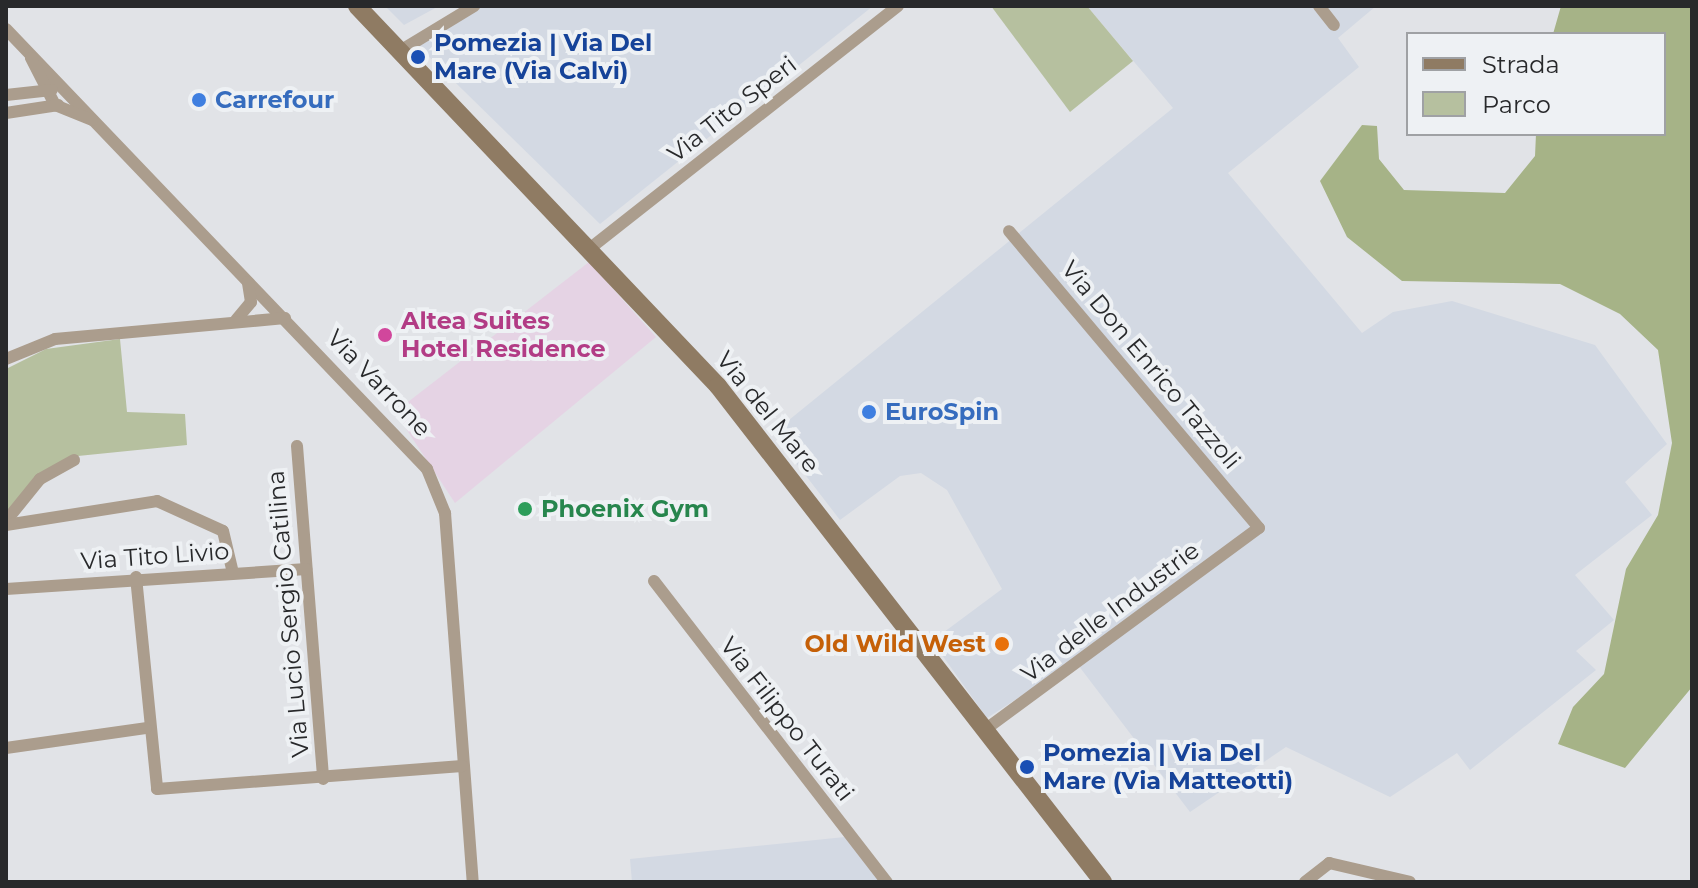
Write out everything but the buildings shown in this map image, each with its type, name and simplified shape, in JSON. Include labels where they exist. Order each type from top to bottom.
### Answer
[{"type":"main road","name":"Via del Mare","points":[[357,6],[593,246],[744,418],[986,729],[1096,878]]},
{"type":"street","points":[[400,51],[474,6]]},
{"type":"street","name":"Via Tito Speri","points":[[593,246],[898,6]]},
{"type":"street","points":[[1319,6],[1334,25]]},
{"type":"street","name":"Via Varrone","points":[[6,29],[403,437],[440,496],[473,882]]},
{"type":"street","points":[[28,51],[55,105]]},
{"type":"street","points":[[23,93],[35,68]]},
{"type":"street","points":[[6,95],[68,90]]},
{"type":"street","points":[[55,105],[68,90]]},
{"type":"street","points":[[6,113],[55,105],[98,123]]},
{"type":"street","name":"Via Don Enrico Tazzoli","points":[[1009,231],[1259,528]]},
{"type":"street","points":[[235,321],[251,302],[244,275]]},
{"type":"street","points":[[6,359],[55,339],[285,318]]},
{"type":"street","name":"Via Lucio Sergio Catilina","points":[[297,446],[323,779]]},
{"type":"street","points":[[6,523],[40,479],[74,460]]},
{"type":"street","points":[[6,523],[157,501],[223,531],[233,573]]},
{"type":"street","name":"Via delle Industrie","points":[[986,729],[1259,528]]},
{"type":"street","name":"Via Tito Livio","points":[[6,589],[136,577],[306,569]]},
{"type":"street","points":[[136,577],[153,785],[170,791],[462,766]]},
{"type":"street","name":"Via Filippo Turati","points":[[654,581],[887,882]]},
{"type":"street","points":[[6,748],[146,728]]},
{"type":"street","points":[[1305,882],[1329,863],[1410,882]]},
{"type":"shaded area","points":[[385,6],[439,6],[404,25]]},
{"type":"shaded area","points":[[481,6],[873,6],[600,224],[417,45]]},
{"type":"shaded area","points":[[1087,6],[1376,6],[1338,38],[1359,67],[1228,173],[1362,333],[1393,312],[1452,301],[1595,345],[1667,444],[1625,482],[1652,515],[1575,575],[1614,620],[1576,651],[1596,670],[1470,770],[1457,753],[1390,797],[1286,747],[1190,812],[1075,661],[987,718],[932,641],[1002,589],[947,490],[921,473],[900,476],[840,520],[773,433],[1173,108]]},
{"type":"shaded area","points":[[589,262],[656,337],[455,503],[395,412]]},
{"type":"shaded area","points":[[845,837],[879,882],[632,882],[630,859]]},
{"type":"green space","points":[[991,6],[1087,6],[1133,61],[1070,112]]},
{"type":"green space","points":[[1561,6],[1692,6],[1692,687],[1625,768],[1558,744],[1573,707],[1604,674],[1626,569],[1658,515],[1672,443],[1658,350],[1620,314],[1560,284],[1402,281],[1347,237],[1320,181],[1362,125],[1377,126],[1379,159],[1404,190],[1505,193],[1535,156],[1536,136],[1666,136],[1666,32],[1554,32]]},
{"type":"green space","points":[[120,339],[127,412],[185,414],[187,445],[68,457],[6,517],[6,369],[46,349]]},
{"type":"place","name":"Pomezia | Via Del Mare (Via Calvi)","points":[[418,57]]},
{"type":"place","name":"Carrefour","points":[[199,100]]},
{"type":"place","name":"Altea Suites Hotel Residence","points":[[385,335]]},
{"type":"place","name":"EuroSpin","points":[[869,412]]},
{"type":"place","name":"Phoenix Gym","points":[[525,509]]},
{"type":"place","name":"Old Wild West","points":[[1002,644]]},
{"type":"place","name":"Pomezia | Via Del Mare (Via Matteotti)","points":[[1027,767]]}]
